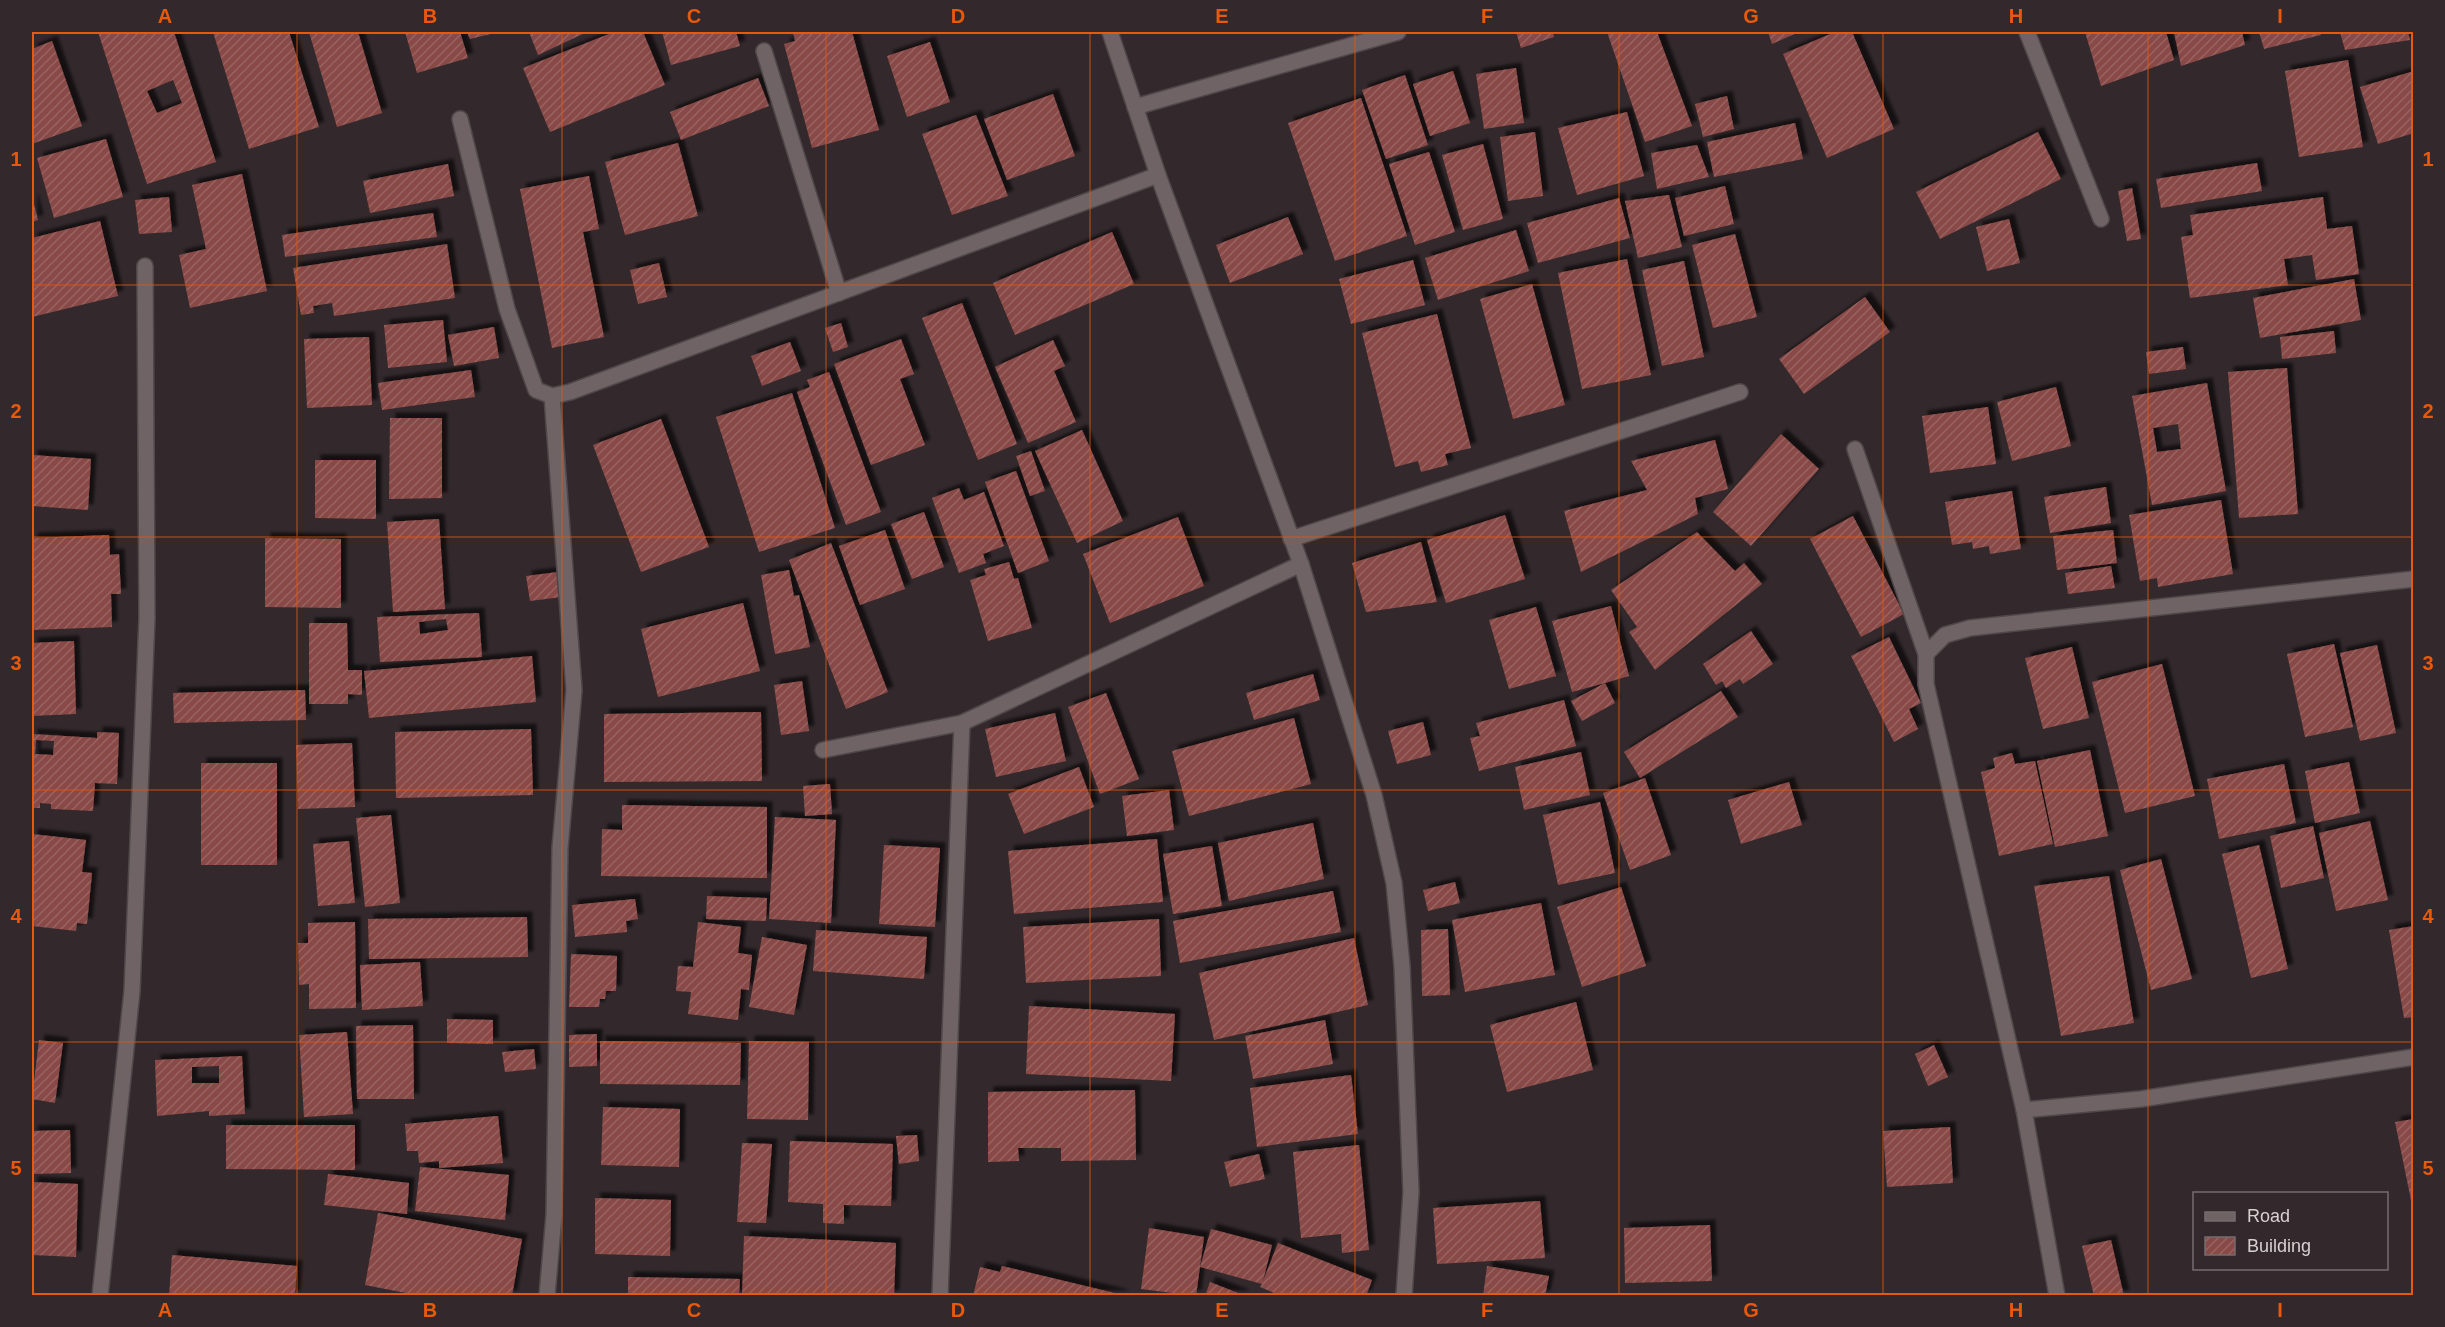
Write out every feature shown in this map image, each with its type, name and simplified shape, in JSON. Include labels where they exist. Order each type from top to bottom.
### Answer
[{"type":"street","points":[[1110,32],[1158,175],[1301,564],[1374,795],[1394,883],[1402,966],[1411,1192],[1404,1296]]},
{"type":"street","points":[[1135,107],[1398,32]]},
{"type":"street","points":[[2027,32],[2101,219]]},
{"type":"street","points":[[764,51],[839,293]]},
{"type":"street","points":[[460,119],[507,309],[536,390],[552,396],[1158,175]]},
{"type":"street","points":[[100,1296],[132,991],[147,618],[145,266]]},
{"type":"street","points":[[1291,539],[1740,392]]},
{"type":"street","points":[[547,1296],[554,1215],[560,848],[574,690],[552,396]]},
{"type":"street","points":[[1855,449],[1926,654],[1926,684],[2024,1110],[2057,1296]]},
{"type":"street","points":[[823,750],[962,723],[1301,564]]},
{"type":"street","points":[[1926,654],[1945,636],[1970,628],[2414,579]]},
{"type":"street","points":[[940,1296],[962,723]]},
{"type":"street","points":[[2024,1110],[2141,1099],[2414,1057]]},
{"type":"building","points":[[98,32],[174,32],[216,162],[147,184]],"holes":[[[173,80],[182,103],[157,113],[147,91]]]},
{"type":"building","points":[[213,32],[289,32],[319,127],[249,149]]},
{"type":"building","points":[[309,32],[358,32],[382,113],[337,127]]},
{"type":"building","points":[[405,32],[460,32],[468,58],[417,73]]},
{"type":"building","points":[[467,32],[494,32],[495,33],[470,39]]},
{"type":"building","points":[[529,32],[587,32],[538,55]]},
{"type":"building","points":[[614,32],[643,32],[665,85],[550,132],[523,68]]},
{"type":"building","points":[[662,32],[736,32],[740,46],[671,65]]},
{"type":"building","points":[[793,32],[852,32],[879,130],[812,148],[784,44],[795,41]]},
{"type":"building","points":[[1516,32],[1553,32],[1554,37],[1521,48]]},
{"type":"building","points":[[1607,32],[1657,32],[1692,126],[1645,142]]},
{"type":"building","points":[[1768,32],[1799,32],[1772,44]]},
{"type":"building","points":[[1835,32],[1852,32],[1894,129],[1827,158],[1783,54]]},
{"type":"building","points":[[2085,32],[2166,32],[2174,60],[2101,86]]},
{"type":"building","points":[[2174,32],[2242,32],[2245,45],[2181,66]]},
{"type":"building","points":[[2259,32],[2320,32],[2321,35],[2264,49]]},
{"type":"building","points":[[2340,32],[2408,32],[2410,40],[2345,50]]},
{"type":"building","points":[[52,41],[82,126],[32,144],[32,49]]},
{"type":"building","points":[[930,42],[950,102],[907,117],[887,56]]},
{"type":"building","points":[[2348,60],[2363,147],[2299,157],[2285,71]]},
{"type":"building","points":[[1516,68],[1524,123],[1484,129],[1476,74]]},
{"type":"building","points":[[1453,71],[1470,123],[1430,136],[1413,84]]},
{"type":"building","points":[[2414,71],[2414,133],[2378,144],[2360,87]]},
{"type":"building","points":[[1405,75],[1428,145],[1386,159],[1362,90]]},
{"type":"building","points":[[758,78],[769,106],[681,140],[670,112]]},
{"type":"building","points":[[1053,94],[1075,156],[1007,180],[984,119]]},
{"type":"building","points":[[1727,96],[1734,129],[1703,137],[1695,104]]},
{"type":"building","points":[[1361,98],[1407,236],[1335,261],[1288,123]]},
{"type":"building","points":[[1627,112],[1644,176],[1577,195],[1558,128]]},
{"type":"building","points":[[976,115],[1008,196],[952,215],[922,134]]},
{"type":"building","points":[[1795,123],[1803,159],[1714,177],[1707,142]]},
{"type":"building","points":[[1535,132],[1543,196],[1508,201],[1500,137]]},
{"type":"building","points":[[2038,132],[2061,179],[1940,239],[1916,192]]},
{"type":"building","points":[[106,139],[123,197],[54,218],[37,158]]},
{"type":"building","points":[[678,143],[698,216],[625,235],[605,162]]},
{"type":"building","points":[[1483,144],[1503,219],[1463,230],[1442,155]]},
{"type":"building","points":[[1697,145],[1709,177],[1657,189],[1651,153]]},
{"type":"building","points":[[1429,152],[1455,232],[1415,245],[1389,164]]},
{"type":"building","points":[[2257,163],[2262,191],[2161,208],[2156,179]]},
{"type":"building","points":[[448,164],[454,196],[370,213],[363,181]]},
{"type":"building","points":[[242,174],[267,291],[190,308],[179,255],[206,249],[192,185]]},
{"type":"building","points":[[589,176],[599,229],[583,232],[604,337],[552,348],[520,189]]},
{"type":"building","points":[[1725,186],[1734,224],[1684,236],[1675,198]]},
{"type":"building","points":[[2132,188],[2141,239],[2127,241],[2118,191]]},
{"type":"building","points":[[1669,195],[1682,247],[1638,258],[1625,201]]},
{"type":"building","points":[[32,196],[38,220],[32,222]]},
{"type":"building","points":[[169,197],[172,232],[139,234],[135,200]]},
{"type":"building","points":[[2323,197],[2327,229],[2352,226],[2359,274],[2316,280],[2312,255],[2284,259],[2288,285],[2190,298],[2181,237],[2193,235],[2190,215]]},
{"type":"building","points":[[1619,198],[1630,238],[1538,263],[1527,223]]},
{"type":"building","points":[[433,213],[437,237],[285,257],[282,235]]},
{"type":"building","points":[[1288,217],[1303,254],[1230,283],[1216,245]]},
{"type":"building","points":[[2009,219],[2020,263],[1987,271],[1976,227]]},
{"type":"building","points":[[100,221],[118,296],[32,317],[32,238]]},
{"type":"building","points":[[1516,230],[1529,271],[1438,300],[1425,258]]},
{"type":"building","points":[[1112,232],[1134,284],[1015,335],[993,283]]},
{"type":"building","points":[[1735,234],[1757,317],[1713,328],[1692,245]]},
{"type":"building","points":[[447,244],[455,298],[334,316],[332,303],[313,306],[314,313],[301,315],[293,268]]},
{"type":"building","points":[[1627,259],[1651,375],[1582,389],[1558,273]]},
{"type":"building","points":[[1413,260],[1425,305],[1351,324],[1339,279]]},
{"type":"building","points":[[1684,261],[1704,357],[1662,366],[1642,270]]},
{"type":"building","points":[[659,263],[667,297],[638,304],[630,270]]},
{"type":"building","points":[[2354,279],[2361,320],[2260,338],[2253,298]]},
{"type":"building","points":[[1532,284],[1565,405],[1513,419],[1480,299]]},
{"type":"building","points":[[1865,297],[1890,332],[1804,394],[1779,359]]},
{"type":"building","points":[[962,303],[1017,444],[978,460],[922,318]]},
{"type":"building","points":[[1437,314],[1471,448],[1445,454],[1448,465],[1421,472],[1418,461],[1395,467],[1362,333]]},
{"type":"building","points":[[443,320],[447,362],[388,368],[384,325]]},
{"type":"building","points":[[841,323],[848,347],[833,352],[825,328]]},
{"type":"building","points":[[494,327],[499,358],[454,366],[448,335]]},
{"type":"building","points":[[2334,331],[2336,353],[2282,359],[2280,337]]},
{"type":"building","points":[[369,337],[372,405],[307,408],[304,339]]},
{"type":"building","points":[[901,339],[914,374],[900,379],[925,445],[871,465],[834,364]]},
{"type":"building","points":[[1053,340],[1065,366],[1054,371],[1076,422],[1028,443],[995,367]]},
{"type":"building","points":[[790,342],[801,371],[762,386],[751,356]]},
{"type":"building","points":[[2183,347],[2186,369],[2149,374],[2146,352]]},
{"type":"building","points":[[2287,368],[2298,514],[2239,518],[2228,372]]},
{"type":"building","points":[[471,370],[475,397],[382,410],[378,383]]},
{"type":"building","points":[[829,372],[881,512],[846,525],[797,392],[810,387],[807,380]]},
{"type":"building","points":[[2207,383],[2226,491],[2152,505],[2132,396]],"holes":[[[2178,424],[2181,449],[2157,452],[2153,428]]]},
{"type":"building","points":[[2056,387],[2071,446],[2012,461],[1997,402]]},
{"type":"building","points":[[792,393],[835,528],[759,552],[716,417]]},
{"type":"building","points":[[1988,407],[1996,464],[1930,473],[1922,416]]},
{"type":"building","points":[[390,418],[442,418],[442,498],[389,499]]},
{"type":"building","points":[[661,419],[709,547],[641,572],[593,445]]},
{"type":"building","points":[[1082,430],[1123,521],[1077,543],[1035,451]]},
{"type":"building","points":[[1781,434],[1819,469],[1751,546],[1713,512]]},
{"type":"building","points":[[1715,440],[1728,489],[1695,498],[1698,514],[1581,572],[1564,511],[1647,490],[1631,461]]},
{"type":"building","points":[[1031,451],[1045,491],[1030,496],[1016,456]]},
{"type":"building","points":[[32,455],[91,459],[88,510],[32,506]]},
{"type":"building","points":[[315,460],[376,460],[376,519],[315,518]]},
{"type":"building","points":[[1016,471],[1049,561],[1018,573],[985,482]]},
{"type":"building","points":[[2106,487],[2111,523],[2050,533],[2044,497]]},
{"type":"building","points":[[959,488],[964,500],[984,492],[1004,546],[983,554],[986,563],[959,573],[932,498]]},
{"type":"building","points":[[2012,491],[2021,549],[1990,554],[1989,546],[1973,549],[1972,542],[1952,545],[1945,502]]},
{"type":"building","points":[[2221,500],[2233,574],[2158,587],[2157,578],[2140,581],[2129,515]]},
{"type":"building","points":[[924,512],[944,567],[912,579],[891,524]]},
{"type":"building","points":[[1505,515],[1525,579],[1446,603],[1427,540]]},
{"type":"building","points":[[1853,516],[1904,614],[1861,637],[1810,539]]},
{"type":"building","points":[[1178,517],[1204,586],[1110,623],[1083,554]]},
{"type":"building","points":[[439,519],[445,609],[393,612],[387,522]]},
{"type":"building","points":[[885,530],[905,589],[860,605],[839,546]]},
{"type":"building","points":[[2113,530],[2117,563],[2057,570],[2053,536]]},
{"type":"building","points":[[1697,532],[1735,571],[1744,563],[1762,584],[1655,670],[1629,632],[1637,627],[1611,590]]},
{"type":"building","points":[[109,535],[110,555],[119,554],[121,594],[111,594],[112,627],[32,630],[32,538]]},
{"type":"building","points":[[265,538],[341,539],[341,608],[265,607]]},
{"type":"building","points":[[1421,542],[1437,602],[1366,612],[1352,563]]},
{"type":"building","points":[[831,543],[888,692],[846,709],[789,560]]},
{"type":"building","points":[[1009,562],[1014,579],[1018,578],[1032,628],[988,641],[970,580],[986,575],[984,569]]},
{"type":"building","points":[[2111,566],[2115,588],[2068,594],[2065,573]]},
{"type":"building","points":[[789,570],[794,596],[799,595],[810,647],[775,654],[761,575]]},
{"type":"building","points":[[558,572],[562,597],[530,601],[526,576]]},
{"type":"building","points":[[743,603],[760,671],[658,697],[641,629]]},
{"type":"building","points":[[1611,606],[1629,676],[1572,692],[1552,621]]},
{"type":"building","points":[[1536,607],[1556,676],[1509,689],[1489,620]]},
{"type":"building","points":[[479,613],[482,657],[380,662],[377,617]],"holes":[[[446,619],[448,630],[420,634],[419,622]]]},
{"type":"building","points":[[309,623],[347,623],[348,670],[362,670],[362,695],[348,694],[348,704],[309,704]]},
{"type":"building","points":[[1751,631],[1773,664],[1743,684],[1740,679],[1726,688],[1722,681],[1716,685],[1703,664]]},
{"type":"building","points":[[1889,637],[1921,703],[1909,709],[1918,729],[1894,742],[1851,656]]},
{"type":"building","points":[[74,641],[76,714],[32,716],[32,643]]},
{"type":"building","points":[[2334,644],[2353,727],[2305,737],[2287,654]]},
{"type":"building","points":[[2377,645],[2396,733],[2360,741],[2340,653]]},
{"type":"building","points":[[2072,647],[2089,718],[2043,729],[2025,658]]},
{"type":"building","points":[[532,656],[536,702],[369,718],[364,671]]},
{"type":"building","points":[[2162,664],[2195,796],[2125,813],[2092,682]]},
{"type":"building","points":[[1313,674],[1320,700],[1254,720],[1246,693]]},
{"type":"building","points":[[802,681],[809,731],[781,735],[774,685]]},
{"type":"building","points":[[1605,683],[1615,703],[1582,721],[1571,701]]},
{"type":"building","points":[[305,690],[306,720],[174,723],[173,693]]},
{"type":"building","points":[[1721,691],[1738,717],[1640,778],[1624,752]]},
{"type":"building","points":[[1106,693],[1139,779],[1100,794],[1068,707]]},
{"type":"building","points":[[1564,700],[1576,746],[1479,771],[1470,738],[1480,736],[1476,723]]},
{"type":"building","points":[[761,712],[762,781],[604,782],[604,714]]},
{"type":"building","points":[[1055,713],[1066,761],[996,777],[985,729]]},
{"type":"building","points":[[1294,718],[1311,784],[1189,816],[1172,751]]},
{"type":"building","points":[[1423,722],[1431,755],[1397,764],[1388,731]]},
{"type":"building","points":[[531,729],[533,795],[396,798],[395,732]]},
{"type":"building","points":[[97,732],[119,733],[117,784],[95,783],[93,811],[51,809],[51,804],[40,803],[40,808],[32,808],[32,734],[97,738]],"holes":[[[36,740],[54,741],[53,755],[35,754]]]},
{"type":"building","points":[[352,743],[355,807],[298,809],[296,745]]},
{"type":"building","points":[[2090,750],[2108,836],[2055,847],[2037,761]]},
{"type":"building","points":[[1581,752],[1590,795],[1524,810],[1515,767]]},
{"type":"building","points":[[2012,753],[2015,764],[2035,761],[2053,844],[1999,856],[1981,772],[1995,768],[1993,758]]},
{"type":"building","points":[[2349,762],[2360,813],[2315,823],[2305,771]]},
{"type":"building","points":[[201,763],[277,763],[277,865],[201,865]]},
{"type":"building","points":[[2284,764],[2296,823],[2219,839],[2207,779]]},
{"type":"building","points":[[1079,767],[1094,807],[1024,834],[1008,794]]},
{"type":"building","points":[[1645,778],[1671,855],[1630,870],[1603,793]]},
{"type":"building","points":[[1789,782],[1802,825],[1741,844],[1728,800]]},
{"type":"building","points":[[830,784],[832,814],[805,816],[803,786]]},
{"type":"building","points":[[1169,790],[1174,830],[1127,836],[1122,796]]},
{"type":"building","points":[[1600,802],[1615,873],[1558,885],[1543,815]]},
{"type":"building","points":[[622,805],[767,807],[767,878],[601,876],[602,829],[622,830]]},
{"type":"building","points":[[391,815],[400,903],[365,907],[356,818]]},
{"type":"building","points":[[775,817],[836,820],[831,923],[769,919]]},
{"type":"building","points":[[2370,821],[2388,900],[2336,911],[2319,833]]},
{"type":"building","points":[[1313,823],[1324,879],[1229,901],[1218,843]]},
{"type":"building","points":[[2313,826],[2324,878],[2281,888],[2270,836]]},
{"type":"building","points":[[32,834],[86,840],[82,872],[92,873],[87,924],[77,923],[76,931],[32,926]]},
{"type":"building","points":[[1157,839],[1163,902],[1014,914],[1008,851]]},
{"type":"building","points":[[349,841],[355,903],[318,906],[313,844]]},
{"type":"building","points":[[884,845],[940,848],[935,927],[879,924]]},
{"type":"building","points":[[2259,845],[2288,969],[2251,978],[2222,854]]},
{"type":"building","points":[[1212,846],[1222,906],[1173,914],[1163,854]]},
{"type":"building","points":[[2161,859],[2192,979],[2151,990],[2120,870]]},
{"type":"building","points":[[2109,876],[2134,1023],[2061,1036],[2034,886]]},
{"type":"building","points":[[1455,882],[1460,903],[1428,911],[1423,890]]},
{"type":"building","points":[[1621,887],[1646,966],[1582,987],[1557,907]]},
{"type":"building","points":[[1333,891],[1341,932],[1180,963],[1173,921]]},
{"type":"building","points":[[707,896],[767,898],[766,921],[706,919]]},
{"type":"building","points":[[635,899],[638,919],[626,921],[627,932],[575,937],[572,905]]},
{"type":"building","points":[[1541,903],[1555,975],[1465,992],[1452,920]]},
{"type":"building","points":[[527,917],[528,957],[369,959],[368,919]]},
{"type":"building","points":[[1159,919],[1161,976],[1026,983],[1023,927]]},
{"type":"building","points":[[355,922],[356,1008],[309,1009],[309,984],[299,985],[298,943],[308,943],[308,923]]},
{"type":"building","points":[[698,922],[741,927],[738,953],[752,955],[749,990],[741,989],[738,1020],[688,1014],[691,992],[676,991],[678,966],[693,967]]},
{"type":"building","points":[[2414,926],[2414,1017],[2404,1018],[2389,930]]},
{"type":"building","points":[[1448,929],[1450,995],[1422,996],[1421,930]]},
{"type":"building","points":[[816,930],[927,937],[924,979],[813,971]]},
{"type":"building","points":[[762,937],[807,945],[794,1015],[749,1007]]},
{"type":"building","points":[[1354,938],[1368,1005],[1214,1040],[1199,973]]},
{"type":"building","points":[[571,954],[617,956],[616,991],[606,991],[605,999],[600,999],[599,1007],[569,1007]]},
{"type":"building","points":[[420,962],[423,1006],[362,1010],[360,965]]},
{"type":"building","points":[[1576,1002],[1593,1070],[1507,1092],[1490,1025]]},
{"type":"building","points":[[1029,1006],[1175,1014],[1171,1081],[1026,1074]]},
{"type":"building","points":[[447,1019],[493,1020],[493,1044],[447,1043]]},
{"type":"building","points":[[1325,1020],[1333,1064],[1253,1079],[1245,1036]]},
{"type":"building","points":[[413,1025],[414,1099],[357,1099],[356,1026]]},
{"type":"building","points":[[347,1032],[353,1114],[304,1117],[299,1035]]},
{"type":"building","points":[[597,1034],[597,1066],[569,1067],[569,1035]]},
{"type":"building","points":[[39,1040],[63,1043],[55,1103],[32,1099]]},
{"type":"building","points":[[600,1041],[741,1043],[740,1085],[600,1084]]},
{"type":"building","points":[[749,1041],[809,1042],[808,1120],[747,1119]]},
{"type":"building","points":[[1934,1045],[1948,1077],[1928,1086],[1915,1054]]},
{"type":"building","points":[[534,1049],[536,1069],[505,1072],[502,1052]]},
{"type":"building","points":[[242,1056],[245,1114],[209,1116],[209,1111],[157,1116],[155,1060]],"holes":[[[219,1066],[219,1083],[192,1083],[192,1067]]]},
{"type":"building","points":[[1351,1075],[1358,1134],[1257,1147],[1250,1088]]},
{"type":"building","points":[[1135,1090],[1136,1160],[1061,1161],[1061,1148],[1018,1148],[1019,1161],[988,1162],[988,1092]]},
{"type":"building","points":[[603,1107],[680,1109],[679,1167],[601,1165]]},
{"type":"building","points":[[498,1116],[503,1163],[439,1168],[439,1161],[419,1163],[418,1151],[407,1151],[405,1124]]},
{"type":"building","points":[[2414,1119],[2414,1205],[2412,1205],[2395,1122]]},
{"type":"building","points":[[226,1125],[355,1125],[355,1170],[226,1169]]},
{"type":"building","points":[[1950,1127],[1953,1183],[1887,1187],[1883,1131]]},
{"type":"building","points":[[70,1130],[71,1173],[32,1174],[32,1131]]},
{"type":"building","points":[[917,1135],[919,1161],[899,1164],[896,1136]]},
{"type":"building","points":[[790,1141],[893,1144],[891,1206],[844,1205],[844,1224],[823,1223],[823,1204],[788,1202]]},
{"type":"building","points":[[742,1143],[772,1144],[766,1223],[737,1222]]},
{"type":"building","points":[[1359,1145],[1369,1250],[1342,1253],[1341,1234],[1301,1238],[1293,1152]]},
{"type":"building","points":[[1259,1154],[1265,1179],[1230,1187],[1224,1162]]},
{"type":"building","points":[[420,1167],[509,1175],[505,1220],[415,1211]]},
{"type":"building","points":[[328,1174],[409,1183],[407,1214],[324,1205]]},
{"type":"building","points":[[32,1182],[78,1184],[76,1257],[32,1255]]},
{"type":"building","points":[[595,1198],[671,1200],[670,1256],[595,1254]]},
{"type":"building","points":[[1540,1201],[1545,1258],[1437,1264],[1433,1208]]},
{"type":"building","points":[[378,1213],[522,1239],[512,1296],[421,1296],[365,1285]]},
{"type":"building","points":[[1710,1225],[1712,1281],[1625,1283],[1624,1228]]},
{"type":"building","points":[[1149,1228],[1204,1237],[1196,1296],[1141,1289]]},
{"type":"building","points":[[1211,1229],[1272,1245],[1263,1281],[1278,1243],[1372,1280],[1366,1296],[1281,1296],[1260,1287],[1262,1284],[1200,1267]]},
{"type":"building","points":[[744,1236],[896,1243],[894,1296],[742,1296]]},
{"type":"building","points":[[2111,1240],[2124,1296],[2094,1296],[2082,1246]]},
{"type":"building","points":[[172,1255],[297,1266],[295,1296],[169,1296]]},
{"type":"building","points":[[1002,1266],[1123,1295],[973,1296],[980,1267],[1000,1272]]},
{"type":"building","points":[[1487,1266],[1549,1276],[1545,1296],[1483,1296]]},
{"type":"building","points":[[628,1277],[740,1279],[739,1296],[628,1296]]},
{"type":"building","points":[[1210,1282],[1243,1295],[1243,1296],[1205,1296]]}]
